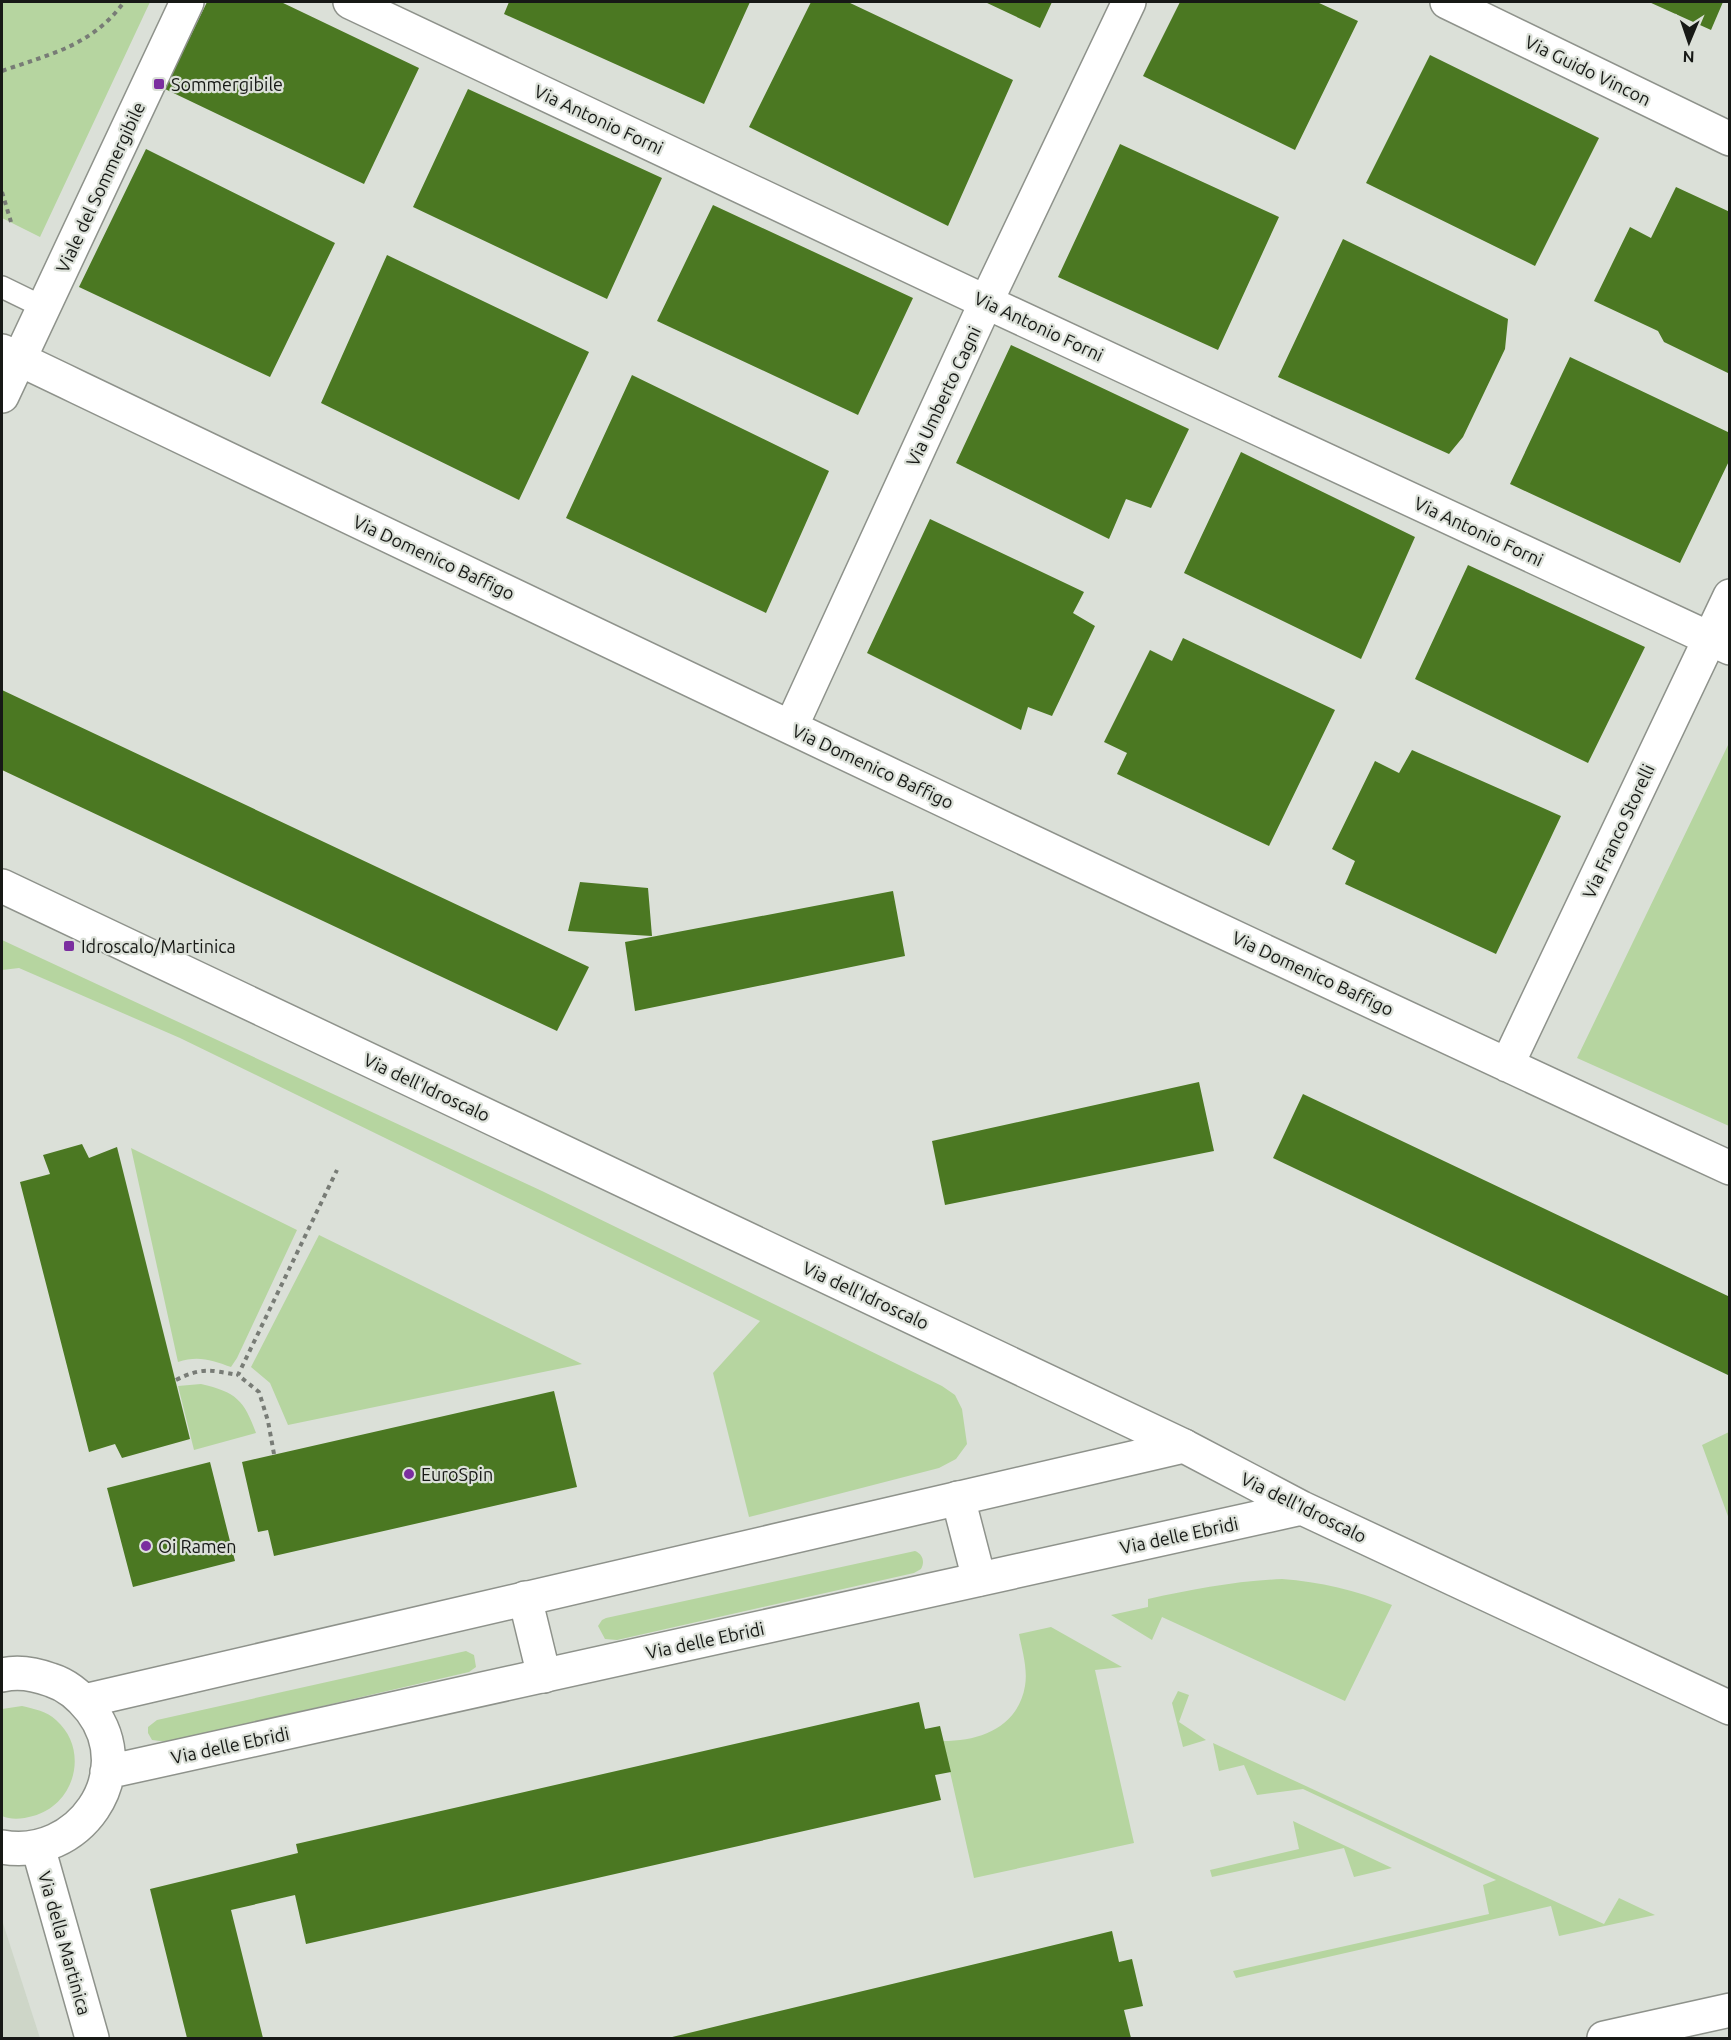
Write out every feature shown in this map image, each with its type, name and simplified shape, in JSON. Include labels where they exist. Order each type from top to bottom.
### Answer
[{"type":"street","name":"Viale del Sommergibile","points":[[2,396],[10,355],[43,307],[187,2]]},
{"type":"street","name":"Via Antonio Forni","points":[[350,2],[986,302],[1719,643]]},
{"type":"street","name":"Via Umberto Cagni","points":[[791,727],[986,302],[1129,2]]},
{"type":"street","name":"Via Guido Vincon","points":[[1447,2],[1730,139]]},
{"type":"street","name":"Via Domenico Baffigo","points":[[10,355],[791,727],[1730,1168]]},
{"type":"street","name":"Via Franco Storelli","points":[[1507,1065],[1719,643],[1730,596]]},
{"type":"street","name":"Via dell'Idroscalo","points":[[2,886],[1184,1446],[1302,1508],[1730,1708]]},
{"type":"street","points":[[84,1701],[1184,1446]]},
{"type":"street","points":[[958,1498],[980,1579]]},
{"type":"street","name":"Via delle Ebridi","points":[[107,1772],[1302,1508]]},
{"type":"street","points":[[525,1598],[544,1676]]},
{"type":"street","points":[[2,1675],[23,1673],[40,1676],[56,1681],[71,1690],[96,1716],[107,1753],[104,1788],[98,1802],[79,1826],[67,1836],[38,1847],[21,1849],[2,1847]]},
{"type":"street","name":"Via della Martinica","points":[[38,1847],[92,2038]]},
{"type":"street","points":[[1604,2038],[1730,2010]]},
{"type":"lane","points":[[2,287],[43,307]]},
{"type":"path","points":[[2,71],[75,45],[90,36],[115,14],[123,2]]},
{"type":"path","points":[[2,192],[10,222]]},
{"type":"path","points":[[238,1375],[337,1170]]},
{"type":"path","points":[[176,1380],[195,1371],[217,1371],[238,1375],[259,1392],[268,1421],[274,1454]]},
{"type":"shaded area","points":[[2,1920],[40,2038],[2,2038]]},
{"type":"green space","points":[[2,2],[150,2],[40,237],[2,218]]},
{"type":"green space","points":[[1729,743],[1729,1126],[1577,1058]]},
{"type":"green space","points":[[2,940],[542,1191],[942,1386],[955,1395],[962,1409],[967,1444],[956,1459],[939,1468],[749,1517],[713,1373],[760,1321],[180,1038],[19,968],[2,970]]},
{"type":"green space","points":[[131,1148],[297,1230],[231,1367],[205,1359],[178,1362]]},
{"type":"green space","points":[[319,1235],[582,1364],[288,1425],[270,1383],[251,1367]]},
{"type":"green space","points":[[201,1384],[223,1390],[237,1399],[243,1405],[256,1433],[194,1450],[178,1386]]},
{"type":"green space","points":[[1729,1432],[1729,1519],[1702,1445]]},
{"type":"green space","points":[[915,1551],[921,1556],[923,1564],[921,1569],[914,1573],[617,1640],[605,1639],[598,1626],[606,1618]]},
{"type":"green space","points":[[1282,1579],[1338,1588],[1392,1605],[1345,1701],[1162,1617],[1152,1640],[1111,1615],[1148,1607],[1148,1599],[1165,1595],[1231,1584]]},
{"type":"green space","points":[[1051,1627],[1122,1667],[1095,1670],[1134,1843],[974,1878],[943,1741],[984,1734],[996,1729],[1015,1712],[1026,1680],[1019,1634]]},
{"type":"green space","points":[[466,1651],[474,1655],[476,1667],[469,1672],[168,1742],[152,1740],[148,1733],[148,1727],[157,1720]]},
{"type":"green space","points":[[1178,1691],[1189,1695],[1179,1722],[1206,1740],[1183,1747],[1172,1703]]},
{"type":"green space","points":[[22,1706],[44,1712],[56,1720],[66,1732],[73,1746],[75,1761],[68,1789],[59,1801],[33,1816],[13,1819],[2,1816],[2,1709]]},
{"type":"green space","points":[[1213,1743],[1604,1924],[1619,1898],[1655,1915],[1559,1936],[1551,1906],[1236,1978],[1233,1971],[1489,1914],[1483,1885],[1496,1880],[1303,1789],[1257,1795],[1244,1765],[1219,1771]]},
{"type":"green space","points":[[1293,1821],[1392,1868],[1354,1877],[1344,1848],[1212,1877],[1210,1870],[1299,1849]]},
{"type":"building","points":[[207,2],[281,2],[419,68],[364,184],[165,89]]},
{"type":"building","points":[[509,2],[750,2],[704,104],[504,14]]},
{"type":"building","points":[[811,2],[848,2],[1013,80],[948,226],[749,127]]},
{"type":"building","points":[[985,2],[1052,2],[1040,28]]},
{"type":"building","points":[[1180,2],[1317,2],[1358,21],[1295,150],[1143,76]]},
{"type":"building","points":[[1649,2],[1723,2],[1711,30]]},
{"type":"building","points":[[1430,55],[1599,138],[1535,266],[1366,183]]},
{"type":"building","points":[[468,89],[662,178],[607,299],[413,207]]},
{"type":"building","points":[[1120,144],[1279,217],[1218,350],[1058,277]]},
{"type":"building","points":[[146,149],[335,243],[270,377],[79,287]]},
{"type":"building","points":[[1676,187],[1730,212],[1730,374],[1664,342],[1658,331],[1594,301],[1630,227],[1651,238]]},
{"type":"building","points":[[713,205],[913,298],[858,415],[657,321]]},
{"type":"building","points":[[1343,239],[1508,319],[1505,349],[1463,437],[1449,454],[1278,377]]},
{"type":"building","points":[[387,255],[589,352],[519,500],[321,403]]},
{"type":"building","points":[[1011,345],[1189,429],[1151,508],[1126,499],[1109,539],[956,463]]},
{"type":"building","points":[[1570,357],[1730,433],[1730,459],[1680,563],[1510,484]]},
{"type":"building","points":[[632,375],[829,471],[766,613],[566,518]]},
{"type":"building","points":[[1241,452],[1415,537],[1361,659],[1184,573]]},
{"type":"building","points":[[930,519],[1084,592],[1073,613],[1095,626],[1052,716],[1028,707],[1021,730],[867,653]]},
{"type":"building","points":[[1468,565],[1645,647],[1588,763],[1415,679]]},
{"type":"building","points":[[1183,638],[1335,710],[1269,846],[1117,774],[1127,753],[1104,742],[1150,650],[1172,661]]},
{"type":"building","points":[[2,690],[589,967],[557,1031],[2,770]]},
{"type":"building","points":[[1412,750],[1561,816],[1496,954],[1345,884],[1355,861],[1332,849],[1375,761],[1399,773]]},
{"type":"building","points":[[580,882],[648,888],[652,936],[568,931]]},
{"type":"building","points":[[893,891],[905,956],[635,1011],[625,942]]},
{"type":"building","points":[[1199,1082],[1214,1151],[945,1205],[932,1141]]},
{"type":"building","points":[[1303,1094],[1730,1297],[1730,1376],[1273,1158]]},
{"type":"building","points":[[82,1144],[89,1158],[117,1147],[190,1439],[122,1458],[115,1444],[89,1452],[20,1182],[50,1174],[43,1155]]},
{"type":"building","points":[[554,1391],[577,1487],[274,1556],[268,1530],[258,1532],[242,1462]]},
{"type":"building","points":[[210,1462],[235,1561],[133,1587],[107,1488]]},
{"type":"building","points":[[919,1702],[925,1729],[940,1726],[951,1772],[935,1775],[941,1800],[306,1944],[295,1895],[231,1910],[263,2038],[187,2038],[150,1889],[298,1853],[296,1844]]},
{"type":"building","points":[[1112,1931],[1119,1962],[1132,1959],[1143,2006],[1124,2010],[1131,2038],[668,2038]]},
{"type":"place","name":"Sommergibile","points":[[159,84]]},
{"type":"place","name":"Idroscalo/Martinica","points":[[69,946]]},
{"type":"place","name":"EuroSpin","points":[[409,1474]]},
{"type":"place","name":"Oi Ramen","points":[[146,1546]]}]
